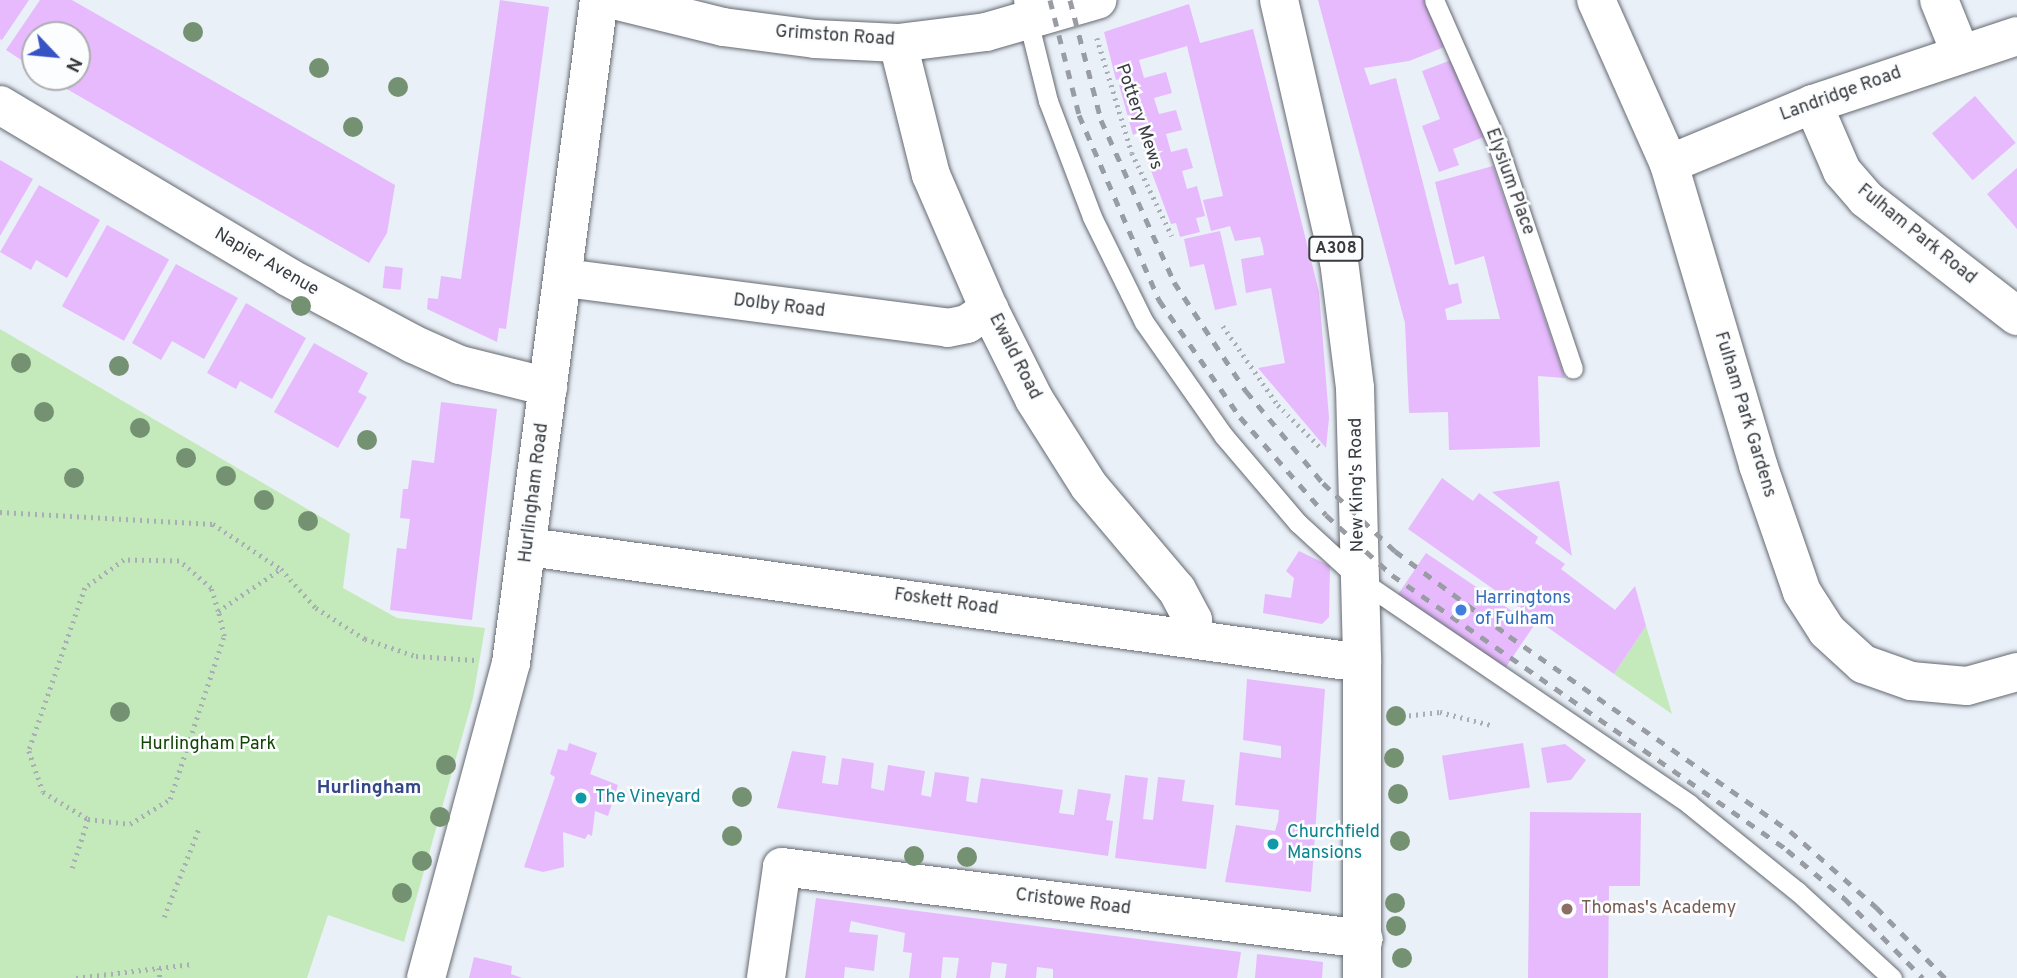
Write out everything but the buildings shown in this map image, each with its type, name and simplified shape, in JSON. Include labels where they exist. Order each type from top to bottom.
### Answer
[{"type":"street","name":"Hurlingham Road","points":[[426,978],[511,663],[565,278],[599,0]]},
{"type":"street","name":"Grimston Road","points":[[614,0],[723,27],[815,39],[898,43],[986,32],[1026,10],[1093,1]]},
{"type":"street","name":"New King's Road","points":[[1279,0],[1339,261],[1355,388],[1360,488],[1363,722],[1362,978]]},
{"type":"street","name":"Fulham Park Gardens","points":[[1596,0],[1669,164],[1758,464],[1802,592],[1827,631],[1863,664],[1911,681],[1967,686],[2017,672]]},
{"type":"street","points":[[1939,0],[1960,52]]},
{"type":"street","name":"Landridge Road","points":[[1669,164],[1813,104],[1960,52],[2017,36]]},
{"type":"street","name":"Ewald Road","points":[[898,43],[931,174],[989,309],[1034,399],[1089,486],[1177,590],[1193,620],[1194,637]]},
{"type":"street","name":"Fulham Park Road","points":[[1813,104],[1842,171],[1866,199],[2017,316]]},
{"type":"street","name":"Napier Avenue","points":[[0,105],[288,277],[413,344],[460,365],[548,387]]},
{"type":"street","name":"Dolby Road","points":[[565,278],[948,328],[967,324],[989,309]]},
{"type":"street","name":"Foskett Road","points":[[529,547],[1194,637],[1362,663]]},
{"type":"street","name":"Cristowe Road","points":[[765,978],[782,867],[1364,939]]},
{"type":"lane","name":"Elysium Place","points":[[1434,0],[1497,143],[1573,369]]},
{"type":"lane","points":[[1026,10],[1048,101],[1092,217],[1144,322],[1223,435],[1297,523],[1360,580],[1689,804],[1797,891],[1892,978]]},
{"type":"path","name":"Pottery Mews","points":[[1093,1],[1132,153],[1172,236]]},
{"type":"path","points":[[1223,326],[1278,405],[1360,488]]},
{"type":"path","points":[[0,512],[213,524],[282,569],[316,608],[365,639],[416,656],[511,663]]},
{"type":"path","points":[[124,560],[179,561],[211,588],[218,611],[224,636],[170,799],[130,824],[88,819],[43,792],[29,751],[85,588],[124,560]]},
{"type":"path","points":[[218,611],[282,569]]},
{"type":"path","points":[[1363,722],[1440,712],[1491,724]]},
{"type":"path","points":[[72,868],[88,819]]},
{"type":"path","points":[[163,917],[199,828]]},
{"type":"path","points":[[76,978],[192,964]]},
{"type":"path","points":[[159,968],[160,978]]},
{"type":"green space","name":"Hurlingham Park","points":[[0,329],[350,534],[343,588],[397,618],[485,628],[473,698],[404,942],[328,915],[307,978],[0,978]]},
{"type":"green space","points":[[1646,626],[1672,714],[1614,674]]},
{"type":"railway","points":[[1050,0],[1079,115],[1159,300],[1240,417],[1326,515],[1392,575],[1787,850],[1844,898],[1923,978]]},
{"type":"railway","points":[[1070,0],[1101,120],[1174,282],[1246,391],[1323,483],[1395,551],[1509,636],[1790,831],[1876,907],[1945,978]]},
{"type":"place","name":"Harringtons of Fulham","points":[[1461,610]]},
{"type":"place","name":"The Vineyard","points":[[581,798]]},
{"type":"place","name":"Churchfield Mansions","points":[[1273,844]]},
{"type":"place","name":"Thomas's Academy","points":[[1567,909]]},
{"type":"district","name":"Hurlingham","points":[[369,789]]}]
